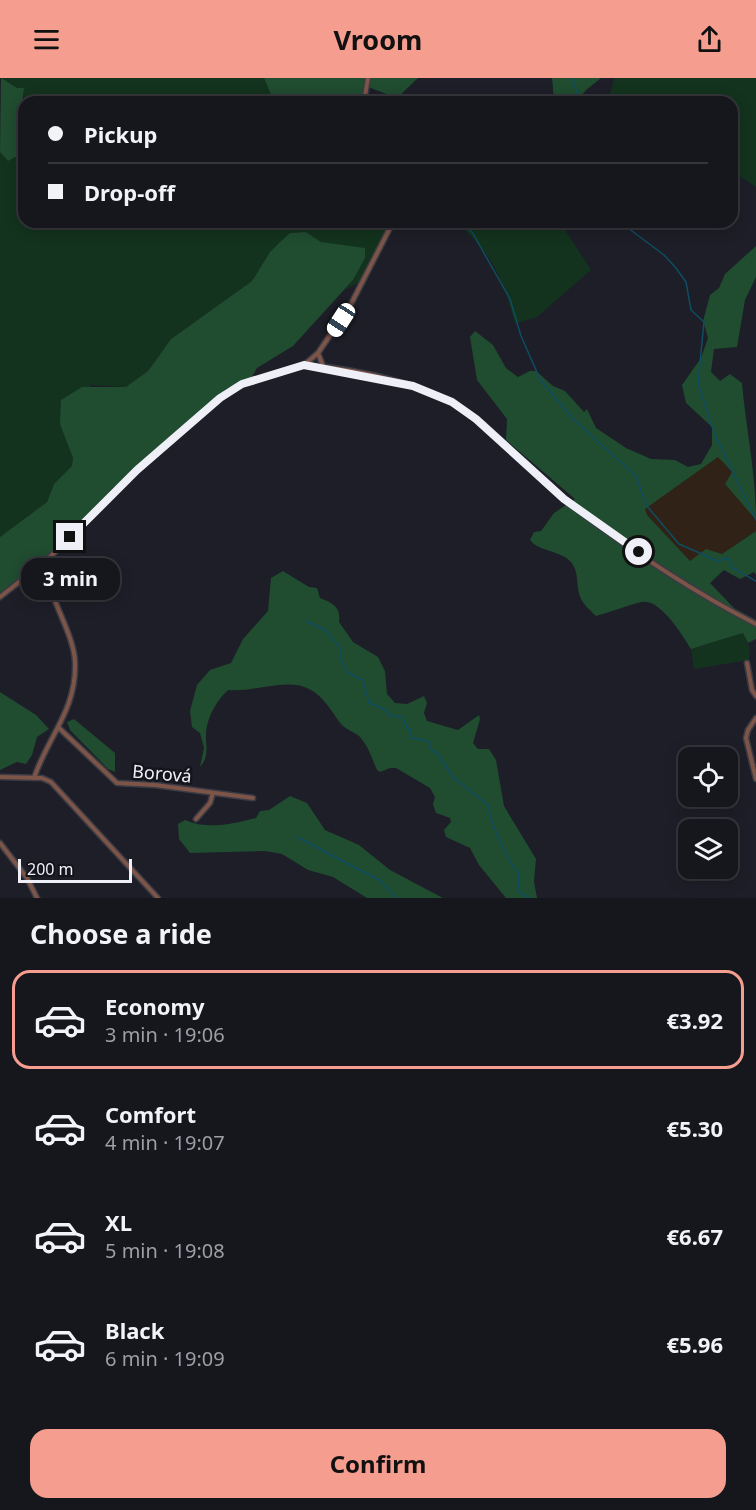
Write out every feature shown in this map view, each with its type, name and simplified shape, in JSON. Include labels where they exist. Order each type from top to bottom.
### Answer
[{"type":"street","points":[[365,96],[368,78]]},
{"type":"street","points":[[304,365],[318,353],[350,306],[390,228]]},
{"type":"street","points":[[318,353],[324,367]]},
{"type":"street","points":[[0,597],[47,560],[129,477],[220,398],[242,384],[304,365],[324,367],[413,386],[452,402],[476,419],[576,508],[695,591],[756,624]]},
{"type":"street","points":[[33,778],[72,697],[75,660],[68,627],[46,577],[47,560]]},
{"type":"street","points":[[32,573],[46,577]]},
{"type":"street","points":[[747,663],[752,690],[756,696]]},
{"type":"street","points":[[756,718],[747,730],[746,738],[756,779]]},
{"type":"street","name":"Borová","points":[[58,728],[117,783],[253,798]]},
{"type":"street","points":[[0,777],[49,781],[159,898]]},
{"type":"street","name":"Borová","points":[[196,819],[210,803],[213,793]]},
{"type":"street","points":[[0,843],[27,878],[37,898]]},
{"type":"shaded area","points":[[718,457],[732,472],[725,484],[756,520],[756,531],[722,554],[690,561],[647,515],[645,509]]},
{"type":"green space","points":[[1,78],[264,78],[272,96],[24,96]]},
{"type":"green space","points":[[1,78],[17,88],[24,88],[23,96],[18,96],[18,156],[8,161],[0,152]]},
{"type":"green space","points":[[264,78],[418,78],[399,96],[392,96],[368,87],[366,96],[272,96]]},
{"type":"green space","points":[[552,78],[601,78],[581,96],[554,96]]},
{"type":"green space","points":[[614,78],[756,78],[756,187],[738,175],[738,96],[612,96],[610,94]]},
{"type":"green space","points":[[0,152],[8,161],[18,155],[18,228],[389,228],[381,253],[371,270],[364,278],[346,289],[353,280],[338,246],[320,242],[306,232],[290,233],[270,252],[252,281],[171,339],[148,371],[126,387],[91,385],[68,444],[73,458],[72,467],[54,484],[47,502],[0,537]]},
{"type":"green space","points":[[463,228],[564,228],[591,270],[537,317],[515,324],[501,280],[487,256]]},
{"type":"green space","points":[[306,232],[321,242],[365,248],[365,258],[353,280],[293,346],[257,368],[251,378],[226,389],[186,428],[113,488],[39,564],[0,594],[0,537],[47,502],[54,484],[72,466],[73,458],[60,424],[61,400],[82,387],[126,387],[148,371],[171,339],[252,281],[270,252],[290,233]]},
{"type":"green space","points":[[756,246],[756,277],[745,300],[737,347],[714,349],[711,372],[720,381],[730,374],[742,383],[756,520],[725,484],[732,472],[718,457],[645,509],[647,515],[690,561],[706,549],[722,554],[756,531],[756,575],[754,572],[740,579],[724,570],[710,583],[734,608],[756,620],[756,639],[748,643],[743,633],[691,649],[670,619],[649,602],[636,603],[596,616],[580,597],[576,573],[571,562],[561,555],[539,547],[530,540],[534,532],[541,531],[554,513],[575,499],[506,440],[507,419],[477,380],[470,337],[475,331],[493,345],[506,368],[518,377],[530,371],[536,371],[553,386],[565,391],[584,412],[587,409],[596,428],[626,448],[651,459],[675,460],[688,467],[701,464],[712,445],[712,427],[686,403],[682,385],[701,358],[708,338],[703,321],[710,295],[719,288],[725,274]]},
{"type":"green space","points":[[283,571],[309,587],[317,588],[320,598],[335,606],[339,613],[339,622],[353,642],[378,657],[385,671],[387,694],[395,703],[407,704],[424,696],[427,703],[424,713],[427,721],[458,730],[479,715],[480,719],[473,743],[478,749],[489,749],[496,760],[504,806],[536,859],[534,882],[537,898],[506,898],[479,865],[470,848],[446,837],[444,830],[451,822],[450,818],[436,813],[433,804],[435,797],[430,788],[396,768],[380,772],[377,770],[360,737],[343,726],[323,700],[305,687],[288,684],[228,690],[210,717],[206,730],[206,756],[200,767],[204,748],[200,733],[192,727],[190,711],[197,685],[210,670],[231,663],[243,639],[268,611],[271,578]]},
{"type":"green space","points":[[743,633],[750,649],[749,660],[694,669],[691,649]]},
{"type":"green space","points":[[0,692],[36,715],[49,729],[37,737],[32,755],[26,764],[17,762],[0,770]]},
{"type":"green space","points":[[74,719],[115,753],[115,772],[108,769],[70,730],[67,722]]},
{"type":"green space","points":[[290,796],[307,803],[325,830],[359,845],[390,870],[443,898],[367,898],[333,877],[308,870],[282,854],[265,851],[190,853],[179,839],[178,824],[185,820],[211,825],[256,818],[260,811],[269,810]]},
{"type":"waterway","points":[[572,78],[578,96]]},
{"type":"waterway","points":[[467,228],[472,232],[510,299],[521,336],[540,379],[572,418],[636,476],[646,505],[679,544],[718,561],[728,558],[733,568],[756,581]]},
{"type":"waterway","points":[[628,228],[664,255],[676,268],[686,282],[691,310],[704,322],[698,383],[714,433],[756,520]]},
{"type":"waterway","points":[[306,621],[325,630],[340,647],[340,657],[347,672],[363,680],[369,703],[384,709],[391,716],[403,717],[407,728],[411,730],[411,738],[428,741],[432,751],[437,753],[452,776],[489,806],[500,840],[518,872],[519,892],[529,898]]},
{"type":"waterway","points":[[297,837],[381,881],[396,898]]},
{"type":"route","points":[[70,537],[137,470],[220,398],[242,384],[304,365],[324,367],[413,386],[452,402],[476,419],[564,499],[639,552]]}]
